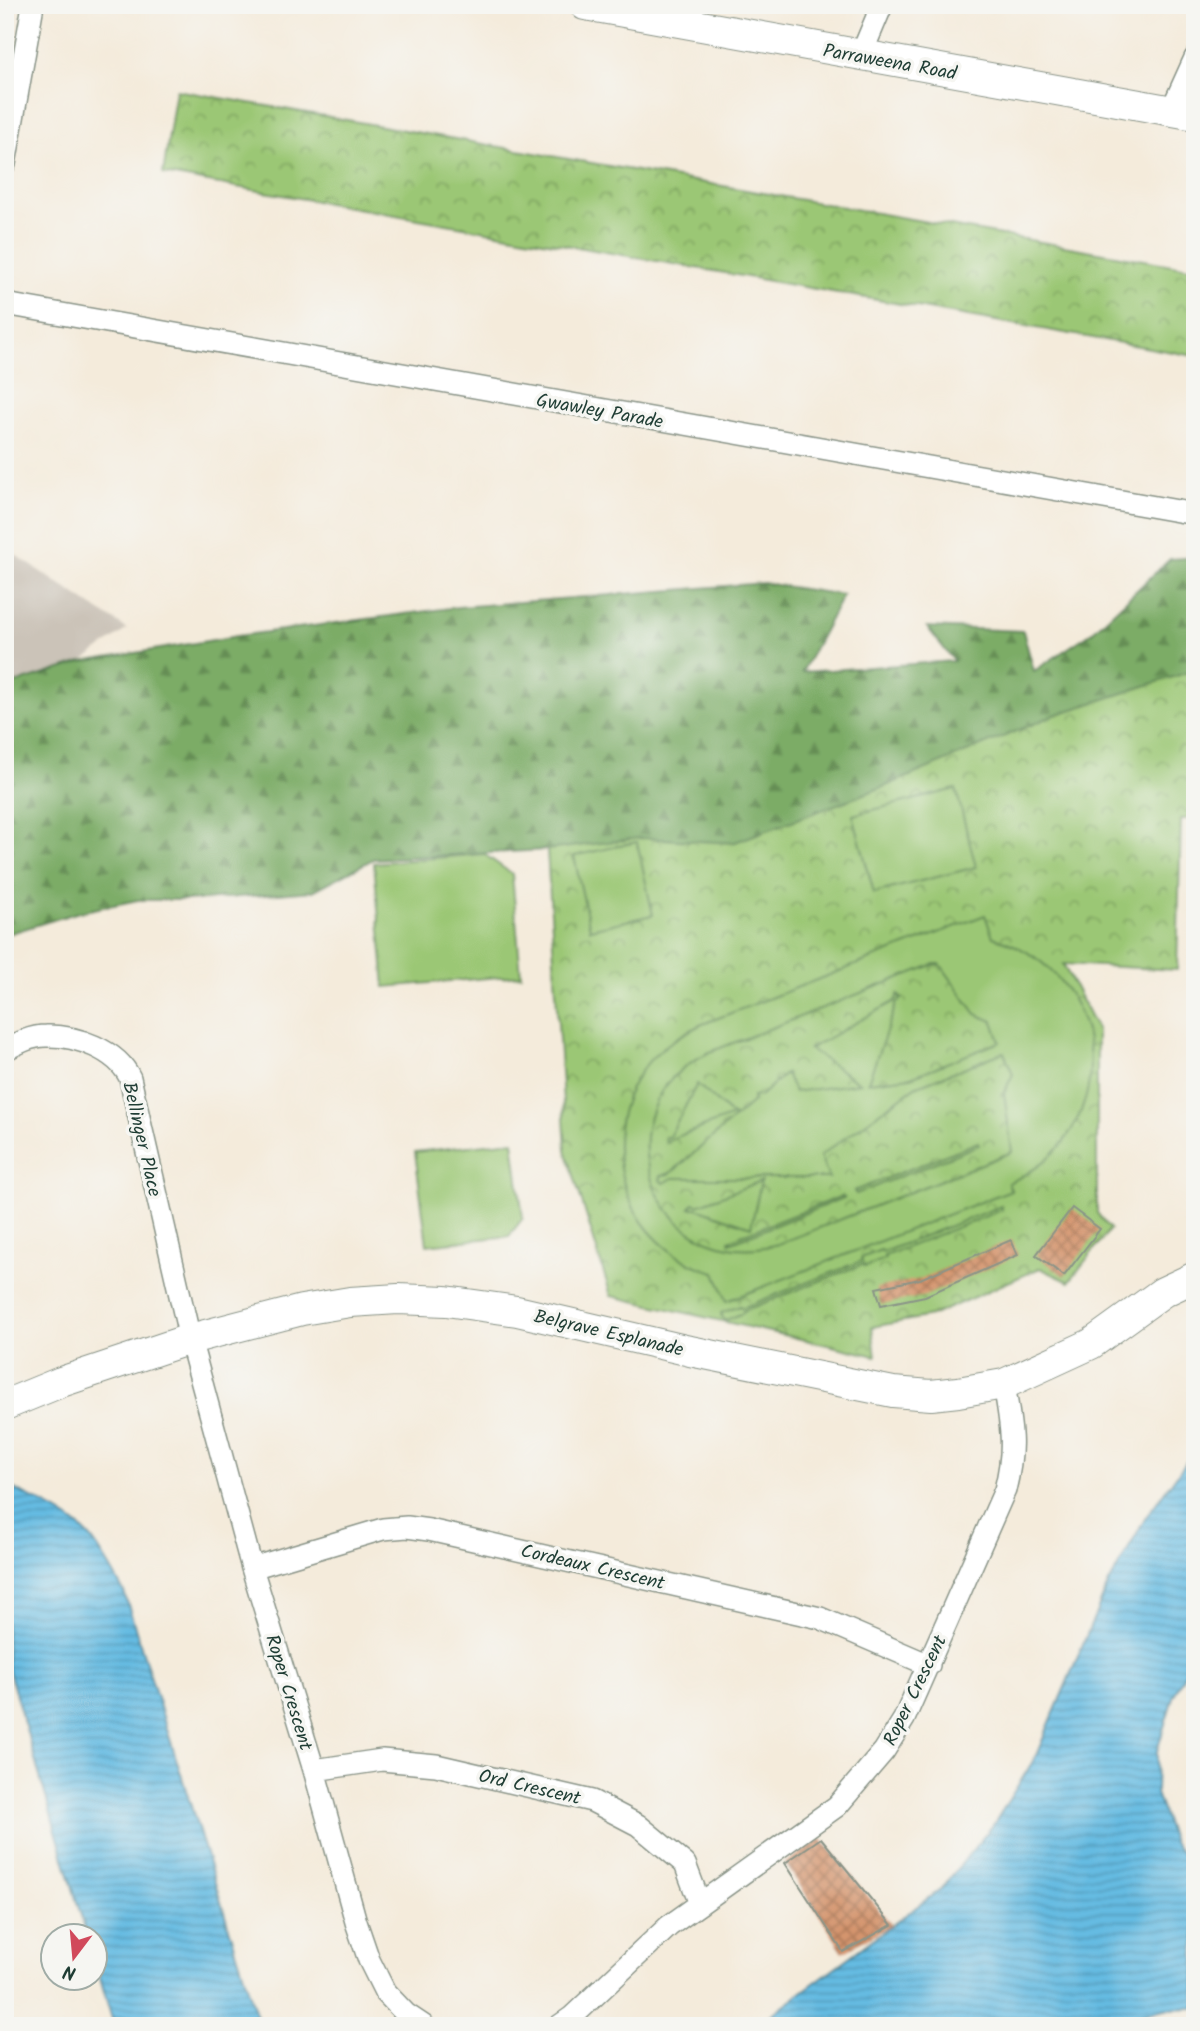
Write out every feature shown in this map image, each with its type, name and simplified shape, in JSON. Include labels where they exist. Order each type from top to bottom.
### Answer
[{"type":"street","points":[[5,164],[33,5]]},
{"type":"street","name":"Parraweena Road","points":[[585,5],[1183,113]]},
{"type":"street","points":[[860,55],[882,5]]},
{"type":"street","points":[[1183,113],[1195,58]]},
{"type":"street","name":"Gwawley Parade","points":[[5,304],[1195,514]]},
{"type":"street","name":"Bellinger Place","points":[[5,1051],[31,1038],[45,1035],[60,1037],[107,1051],[126,1068],[190,1339]]},
{"type":"street","name":"Belgrave Esplanade","points":[[5,1405],[61,1382],[190,1339],[302,1310],[350,1302],[398,1299],[446,1301],[517,1311],[690,1351],[893,1392],[930,1395],[1004,1384],[1091,1344],[1163,1292],[1195,1277]]},
{"type":"street","name":"Roper Crescent","points":[[190,1339],[252,1568],[314,1770],[356,1922],[369,1960],[385,1992],[406,2014],[424,2026]]},
{"type":"street","name":"Roper Crescent","points":[[559,2026],[669,1926],[837,1806],[884,1751],[904,1719],[1005,1490],[1013,1453],[1013,1436],[1004,1384]]},
{"type":"street","name":"Cordeaux Crescent","points":[[252,1568],[383,1529],[407,1527],[429,1530],[820,1618],[929,1665]]},
{"type":"street","name":"Ord Crescent","points":[[314,1770],[382,1759],[436,1765],[592,1801],[638,1825],[685,1864],[700,1904]]},
{"type":"shaded area","points":[[5,548],[127,629],[82,662],[5,686]]},
{"type":"green space","points":[[176,90],[1195,269],[1195,356],[163,174]]},
{"type":"green space","points":[[1195,557],[1195,670],[1055,715],[886,786],[733,843],[641,838],[547,850],[373,859],[313,891],[203,900],[138,900],[79,912],[5,935],[5,687],[82,662],[237,636],[458,607],[764,583],[843,595],[802,672],[954,661],[927,627],[1023,631],[1034,671],[1092,632],[1170,559]]},
{"type":"green space","points":[[1195,670],[1195,819],[1181,819],[1177,970],[1063,964],[1097,1029],[1097,1213],[1110,1229],[1069,1282],[1040,1268],[931,1316],[872,1327],[876,1356],[611,1296],[566,1150],[547,850],[641,838],[733,843],[886,786],[1055,715]]},
{"type":"green space","points":[[956,789],[976,867],[874,893],[853,815]]},
{"type":"green space","points":[[637,842],[653,915],[590,929],[574,856]]},
{"type":"green space","points":[[484,854],[512,874],[521,975],[385,987],[374,863]]},
{"type":"green space","points":[[985,915],[993,937],[1033,956],[1063,984],[1082,1018],[1090,1056],[1087,1093],[1072,1129],[1046,1160],[1008,1183],[1011,1190],[727,1301],[715,1272],[684,1260],[658,1241],[639,1216],[625,1188],[619,1157],[619,1126],[628,1095],[645,1066],[670,1042],[700,1025]],"holes":[[[940,964],[976,1014],[993,1021],[1000,1042],[911,1077],[868,1082],[897,1002],[902,999],[898,995],[895,1001],[809,1049],[860,1083],[794,1092],[786,1073],[760,1096],[753,1097],[754,1101],[671,1173],[661,1176],[660,1180],[664,1183],[673,1178],[829,1178],[820,1156],[915,1087],[1004,1052],[1013,1074],[1004,1093],[1012,1152],[778,1244],[734,1248],[698,1236],[670,1212],[652,1181],[646,1145],[652,1110],[673,1077],[710,1052]]]},
{"type":"green space","points":[[697,1084],[733,1116],[666,1143],[665,1137],[669,1137]]},
{"type":"green space","points":[[513,1141],[523,1218],[509,1236],[427,1245],[415,1152]]},
{"type":"green space","points":[[978,1142],[979,1145],[856,1194],[854,1191]]},
{"type":"green space","points":[[761,1181],[751,1227],[690,1208],[694,1203],[698,1205]]},
{"type":"green space","points":[[842,1196],[844,1198],[730,1243],[729,1240]]},
{"type":"green space","points":[[1001,1206],[1002,1210],[884,1256],[885,1259],[865,1267],[863,1264],[724,1321],[721,1313],[740,1306],[742,1308],[862,1261],[861,1258],[881,1250],[883,1252]]},
{"type":"water","points":[[1195,1450],[1195,1654],[1173,1697],[1157,1751],[1156,1793],[1173,1843],[1195,1869],[1195,2008],[1165,2009],[1088,2026],[756,2026],[942,1888],[993,1825],[1035,1758],[1107,1587],[1146,1517]]},
{"type":"water","points":[[5,1484],[60,1513],[89,1536],[124,1592],[261,2026],[114,2026],[104,1993],[108,1993],[108,1923],[83,1923],[7,1665],[5,1611],[11,1564],[5,1523]]},
{"type":"building","points":[[1072,1208],[1100,1229],[1064,1276],[1036,1255]]},
{"type":"building","points":[[1011,1240],[1018,1255],[925,1296],[881,1305],[876,1288],[920,1279]]},
{"type":"building","points":[[821,1838],[892,1925],[843,1952],[785,1863]]}]
